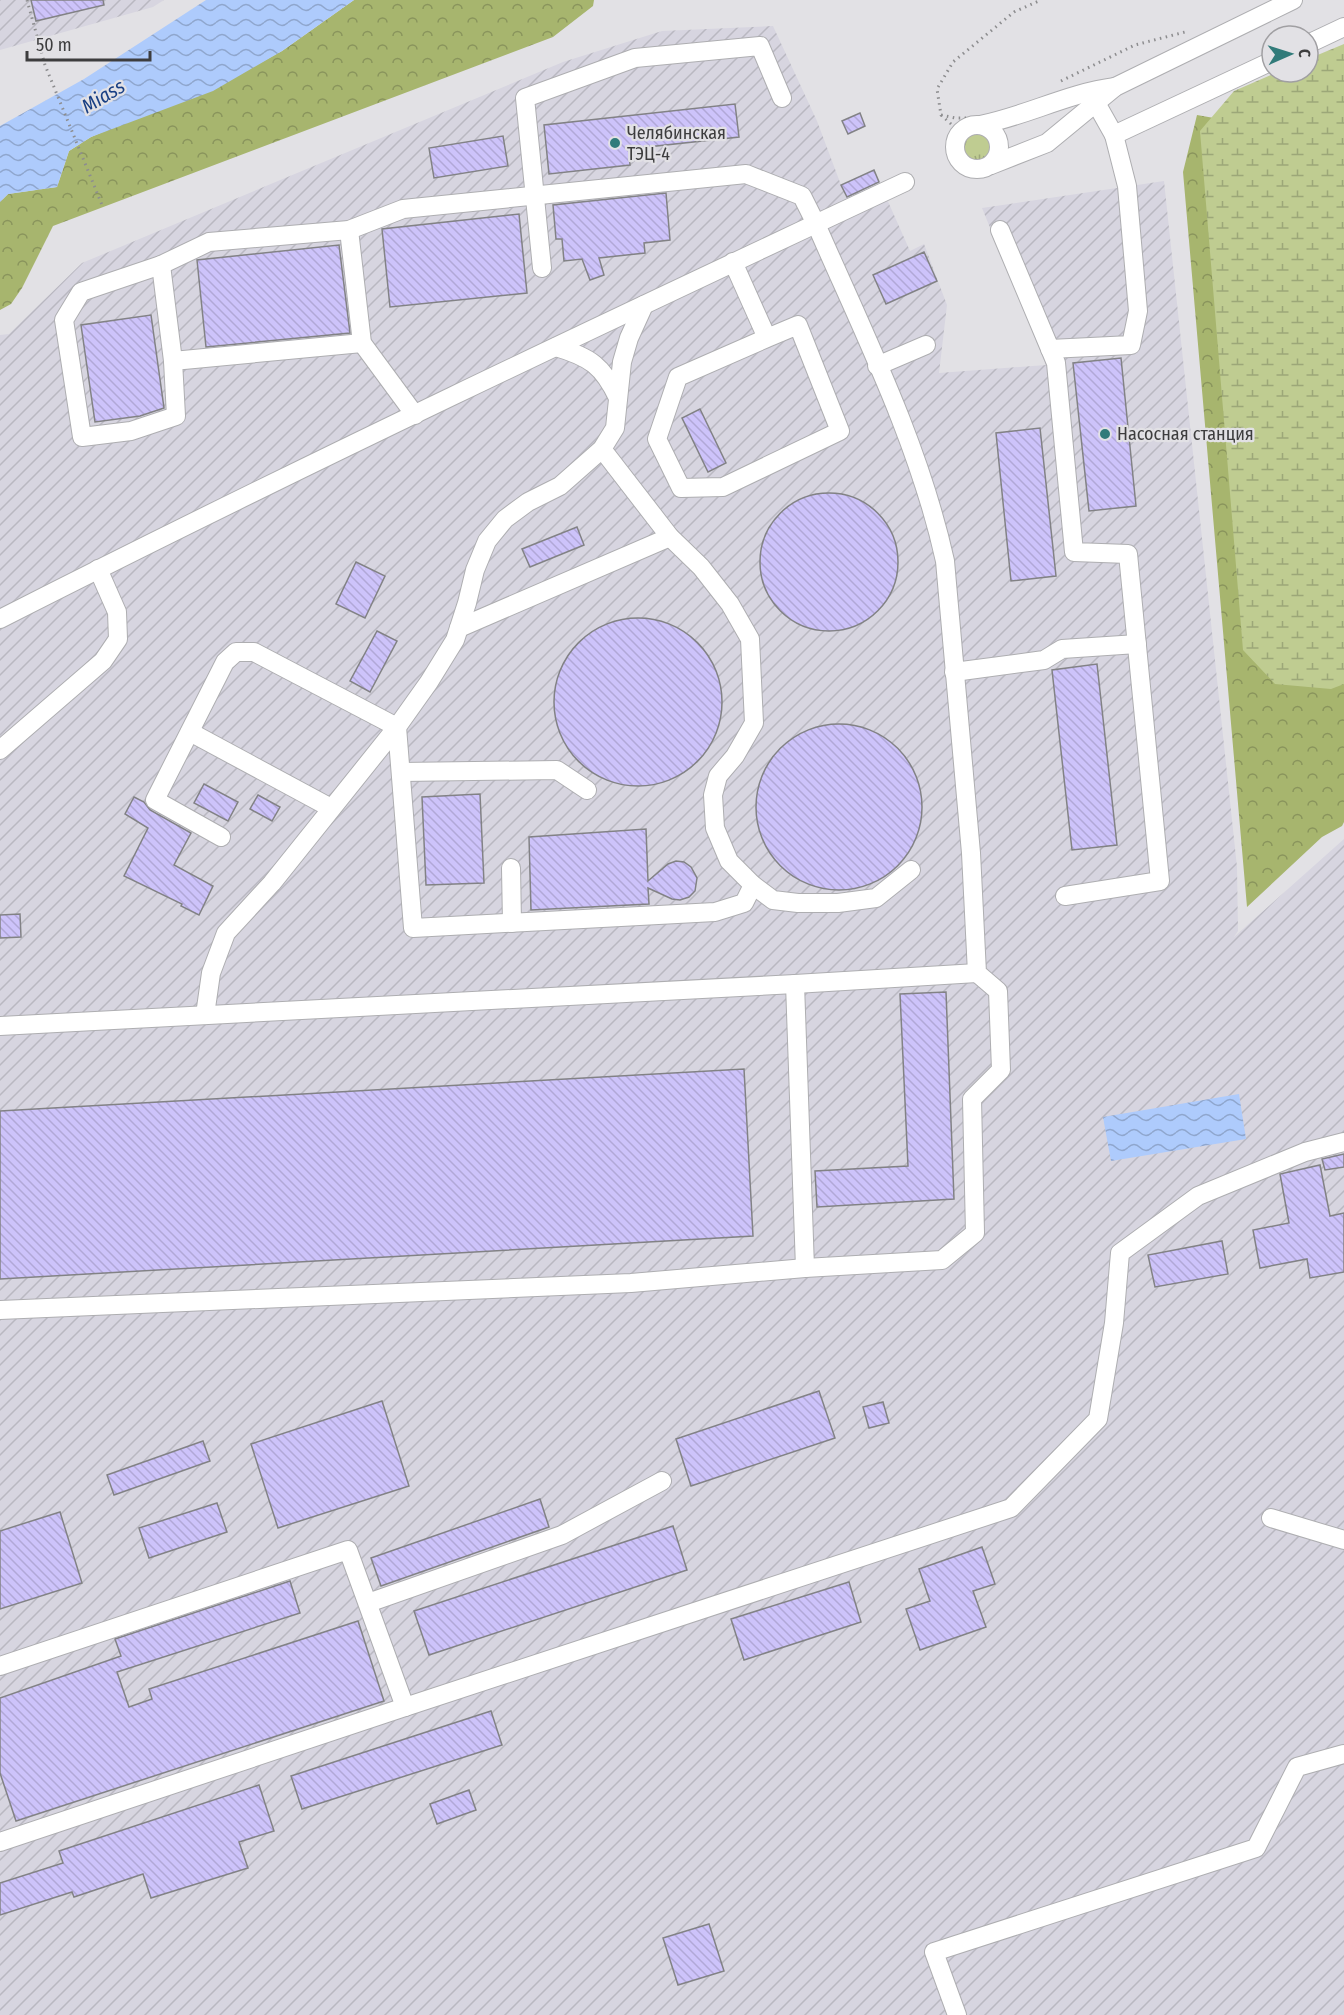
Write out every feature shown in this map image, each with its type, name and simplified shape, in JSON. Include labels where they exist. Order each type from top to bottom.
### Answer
[{"type":"street","points":[[1115,87],[1091,90],[1002,121],[969,125],[955,143],[958,161],[969,169],[984,169],[1047,143],[1115,87],[1293,0]]},
{"type":"street","points":[[1320,38],[1344,27]]},
{"type":"street","points":[[542,268],[525,98],[635,58],[760,46],[782,98]]},
{"type":"street","points":[[1114,135],[1260,67]]},
{"type":"street","points":[[1050,349],[1131,345],[1138,311],[1127,186],[1114,135],[1096,103]]},
{"type":"street","points":[[969,125],[992,130],[998,141],[998,154],[991,165]]},
{"type":"street","points":[[161,266],[173,362],[176,416],[131,431],[82,437],[64,320],[81,292],[161,266],[209,242],[349,230],[403,209],[746,174],[802,196],[909,439],[937,525],[945,561],[970,853],[977,973]]},
{"type":"street","points":[[0,619],[415,415],[905,182]]},
{"type":"street","points":[[349,230],[362,343],[415,415]]},
{"type":"street","points":[[1000,230],[1056,363],[1074,552],[1128,554],[1137,644],[1160,881],[1065,896]]},
{"type":"street","points":[[733,262],[767,338]]},
{"type":"street","points":[[205,1015],[211,973],[226,933],[272,883],[397,727],[429,682],[455,640],[475,570],[487,541],[505,519],[528,502],[560,486],[602,449],[615,428],[624,354],[644,305]]},
{"type":"street","points":[[798,325],[840,430],[723,488],[681,488],[657,439],[678,377],[767,338],[798,325]]},
{"type":"street","points":[[173,362],[362,343]]},
{"type":"street","points":[[878,366],[926,345]]},
{"type":"street","points":[[556,347],[578,354],[596,365],[610,380],[619,399]]},
{"type":"street","points":[[602,449],[670,537],[700,567],[730,604],[750,639],[754,723],[735,756],[718,776],[713,795],[715,828],[729,861],[772,900],[798,903],[838,903],[876,898],[911,870]]},
{"type":"street","points":[[459,628],[670,537]]},
{"type":"street","points":[[0,750],[103,661],[118,639],[117,612],[98,569]]},
{"type":"street","points":[[954,672],[1044,660],[1062,649],[1137,644]]},
{"type":"street","points":[[221,837],[155,800],[225,662],[236,652],[254,652],[397,727]]},
{"type":"street","points":[[397,727],[413,928],[715,912],[744,903],[753,885]]},
{"type":"street","points":[[190,732],[331,808]]},
{"type":"street","points":[[400,772],[557,770],[587,790]]},
{"type":"street","points":[[512,868],[512,923]]},
{"type":"street","points":[[0,1026],[977,973],[998,991],[1001,1070],[972,1099],[975,1233],[942,1260],[805,1268],[631,1283],[0,1310]]},
{"type":"street","points":[[795,984],[805,1268]]},
{"type":"street","points":[[0,1842],[1011,1508],[1098,1419],[1114,1323],[1120,1254],[1198,1196],[1305,1152],[1344,1142]]},
{"type":"street","points":[[368,1603],[562,1535],[662,1481]]},
{"type":"street","points":[[1271,1518],[1344,1540]]},
{"type":"street","points":[[0,1666],[348,1550],[405,1707]]},
{"type":"street","points":[[957,2015],[934,1952],[1256,1848],[1298,1767],[1344,1754]]},
{"type":"path","points":[[27,0],[45,65],[102,205]]},
{"type":"path","points":[[941,115],[937,89],[953,62],[1014,12],[1041,0]]},
{"type":"path","points":[[1061,81],[1135,45],[1189,31]]},
{"type":"path","points":[[941,115],[969,125]]},
{"type":"path","points":[[941,115],[955,118],[969,125]]},
{"type":"shaded area","points":[[0,0],[164,0],[153,7],[0,50]]},
{"type":"shaded area","points":[[773,26],[817,121],[841,185],[874,170],[910,251],[924,244],[947,305],[939,373],[1046,365],[982,208],[1164,181],[1237,867],[1238,931],[1234,937],[1344,839],[1344,2015],[0,2015],[0,335],[9,334],[82,263],[563,62],[662,31]]},
{"type":"green space","points":[[354,0],[594,0],[593,6],[553,37],[53,226],[22,288],[11,304],[0,310],[0,202],[8,194],[57,187],[69,151],[91,137],[249,69],[282,51]]},
{"type":"green space","points":[[1344,44],[1344,684],[1331,689],[1275,684],[1243,650],[1200,131],[1234,91],[1260,80],[1260,84],[1320,84],[1320,54]]},
{"type":"green space","points":[[1197,115],[1231,121],[1344,441],[1344,822],[1342,826],[1322,837],[1247,907],[1183,172]]},
{"type":"green space","points":[[977,131],[989,136],[994,148],[989,160],[977,165],[965,160],[960,148],[965,136]]},
{"type":"water","name":"Miass","points":[[206,0],[354,0],[282,51],[213,91],[91,137],[69,151],[57,187],[8,194],[0,202],[0,126],[84,79]]},
{"type":"water","points":[[1239,1094],[1246,1139],[1111,1161],[1103,1117]]},
{"type":"building","points":[[31,0],[103,0],[104,5],[36,21]]},
{"type":"building","name":"Челябинская ТЭЦ-4","points":[[735,104],[739,137],[629,149],[630,165],[549,174],[544,125]]},
{"type":"building","points":[[860,113],[865,126],[848,134],[842,121]]},
{"type":"building","points":[[503,136],[508,166],[434,178],[429,148]]},
{"type":"building","points":[[874,170],[879,182],[847,197],[841,185]]},
{"type":"building","points":[[666,193],[670,240],[644,243],[645,253],[599,258],[604,275],[590,280],[582,259],[564,261],[562,239],[556,239],[553,205]]},
{"type":"building","points":[[519,214],[527,293],[390,307],[382,229]]},
{"type":"building","points":[[339,245],[350,333],[206,347],[197,260]]},
{"type":"building","points":[[924,252],[937,281],[886,304],[873,275]]},
{"type":"building","points":[[151,315],[164,408],[140,416],[95,422],[81,325]]},
{"type":"building","name":"Насосная станция","points":[[1121,358],[1136,506],[1089,511],[1073,363]]},
{"type":"building","points":[[700,409],[726,463],[708,472],[682,418]]},
{"type":"building","points":[[1040,428],[1056,576],[1011,581],[996,433]]},
{"type":"building","points":[[829,493],[855,499],[878,513],[892,536],[898,562],[892,588],[878,611],[855,625],[829,631],[803,625],[780,611],[766,588],[760,562],[766,536],[780,513],[803,499]]},
{"type":"building","points":[[577,527],[584,545],[530,567],[522,549]]},
{"type":"building","points":[[356,562],[385,576],[365,618],[336,604]]},
{"type":"building","points":[[638,618],[670,625],[684,632],[697,643],[708,656],[715,670],[722,702],[715,734],[708,748],[697,761],[684,772],[670,779],[638,786],[606,779],[592,772],[579,761],[568,748],[561,734],[554,702],[561,670],[568,656],[579,643],[592,632],[606,625]]},
{"type":"building","points":[[377,631],[397,641],[370,692],[350,681]]},
{"type":"building","points":[[1097,664],[1117,845],[1072,850],[1052,670]]},
{"type":"building","points":[[839,724],[871,730],[898,748],[916,775],[922,807],[916,839],[898,866],[871,884],[839,890],[807,884],[780,866],[762,839],[756,807],[762,775],[780,748],[807,730]]},
{"type":"building","points":[[204,784],[238,802],[228,821],[194,803]]},
{"type":"building","points":[[480,794],[484,883],[426,885],[422,797]]},
{"type":"building","points":[[258,795],[280,807],[272,821],[250,809]]},
{"type":"building","points":[[134,797],[144,802],[150,810],[191,833],[174,865],[213,886],[199,915],[181,906],[182,904],[124,876],[148,828],[125,814]]},
{"type":"building","points":[[646,829],[648,881],[668,864],[676,861],[684,862],[691,867],[697,878],[695,891],[689,897],[680,900],[672,899],[648,888],[649,904],[531,910],[529,837]]},
{"type":"building","points":[[20,914],[21,937],[0,938],[0,915]]},
{"type":"building","points":[[946,992],[954,1199],[817,1207],[815,1171],[908,1166],[900,994]]},
{"type":"building","points":[[744,1069],[753,1236],[0,1279],[0,1111]]},
{"type":"building","points":[[1344,1154],[1344,1167],[1325,1170],[1322,1159]]},
{"type":"building","points":[[1320,1165],[1330,1216],[1344,1213],[1344,1272],[1310,1278],[1307,1259],[1260,1268],[1253,1230],[1289,1223],[1280,1174]]},
{"type":"building","points":[[1222,1241],[1228,1274],[1155,1287],[1148,1255]]},
{"type":"building","points":[[819,1391],[835,1438],[691,1486],[676,1439]]},
{"type":"building","points":[[382,1401],[409,1486],[278,1528],[251,1444]]},
{"type":"building","points":[[883,1402],[889,1423],[869,1428],[863,1407]]},
{"type":"building","points":[[203,1441],[210,1461],[114,1495],[107,1475]]},
{"type":"building","points":[[540,1499],[549,1527],[381,1586],[371,1558]]},
{"type":"building","points":[[217,1503],[227,1532],[149,1558],[139,1528]]},
{"type":"building","points":[[60,1512],[82,1583],[0,1609],[0,1531]]},
{"type":"building","points":[[673,1526],[687,1570],[429,1655],[414,1611]]},
{"type":"building","points":[[982,1547],[995,1584],[973,1591],[986,1627],[920,1650],[906,1609],[930,1601],[919,1569]]},
{"type":"building","points":[[290,1581],[300,1613],[117,1672],[129,1707],[152,1699],[149,1689],[358,1621],[384,1701],[16,1821],[0,1773],[0,1698],[121,1656],[115,1639]]},
{"type":"building","points":[[849,1582],[861,1622],[744,1660],[731,1619]]},
{"type":"building","points":[[491,1711],[502,1745],[302,1809],[291,1776]]},
{"type":"building","points":[[259,1785],[274,1831],[239,1842],[248,1868],[151,1898],[143,1874],[74,1897],[72,1892],[0,1915],[0,1883],[63,1863],[59,1851]]},
{"type":"building","points":[[469,1790],[476,1810],[437,1824],[430,1804]]},
{"type":"building","points":[[709,1924],[724,1971],[678,1985],[663,1938]]},
{"type":"place","name":"Челябинская ТЭЦ-4","points":[[615,143]]},
{"type":"place","name":"Насосная станция","points":[[1105,434]]}]
